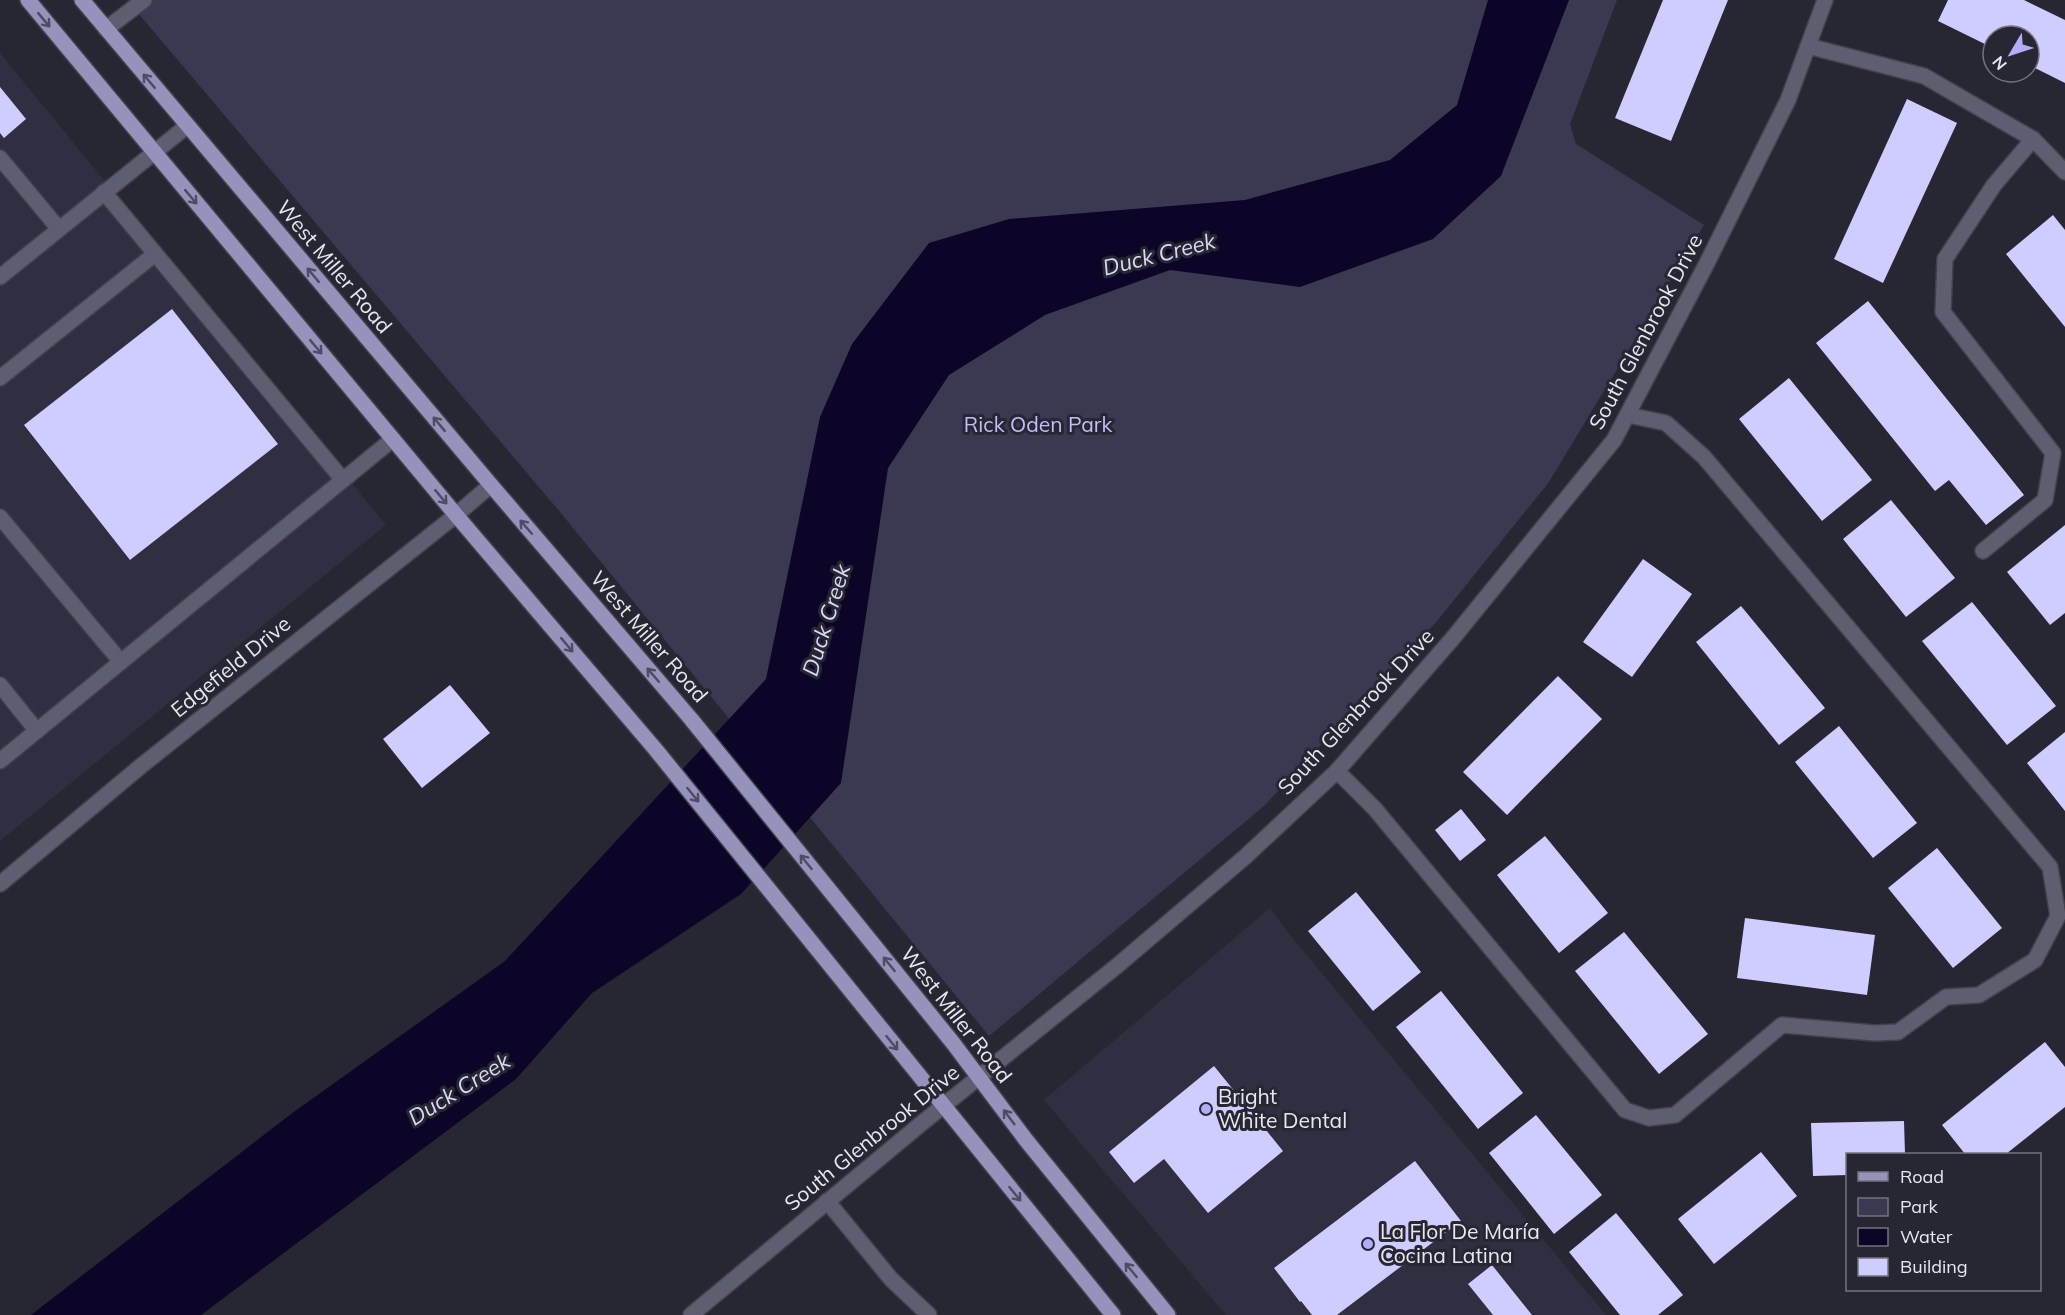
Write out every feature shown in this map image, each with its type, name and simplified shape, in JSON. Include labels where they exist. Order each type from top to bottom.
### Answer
[{"type":"main road","points":[[28,0],[456,515],[656,750],[1113,1315]]},
{"type":"main road","name":"West Miller Road","points":[[82,0],[490,485],[692,719],[1168,1315]]},
{"type":"street","points":[[106,29],[144,0]]},
{"type":"street","name":"South Glenbrook Drive","points":[[691,1315],[827,1201],[1118,965],[1245,857],[1337,771],[1452,638],[1614,440],[1707,263],[1783,110],[1825,0]]},
{"type":"street","points":[[1808,46],[1924,76],[2032,139],[2065,172]]},
{"type":"street","points":[[0,277],[187,126]]},
{"type":"street","points":[[1983,551],[2045,501],[2054,453],[1942,312],[1945,259],[1994,185],[2032,139]]},
{"type":"street","points":[[0,158],[59,229]]},
{"type":"street","points":[[104,192],[343,480]]},
{"type":"street","points":[[0,378],[155,254]]},
{"type":"street","points":[[1337,771],[1381,816],[1625,1110],[1649,1118],[1675,1115],[1782,1025],[1875,1033],[1898,1032],[1946,997],[1979,994],[2035,960],[2058,916],[2050,867],[1704,457],[1666,423],[1628,415]]},
{"type":"street","points":[[0,761],[393,439]]},
{"type":"street","name":"Edgefield Drive","points":[[0,884],[141,766],[456,515],[490,485]]},
{"type":"street","points":[[0,517],[121,662]]},
{"type":"street","points":[[0,685],[37,731]]},
{"type":"street","points":[[827,1201],[891,1279],[929,1315]]},
{"type":"shaded area","points":[[0,53],[386,525],[0,841]]},
{"type":"shaded area","points":[[1270,908],[1606,1315],[1226,1315],[1044,1100]]},
{"type":"green space","name":"Rick Oden Park","points":[[127,0],[1617,0],[1570,124],[1576,144],[1704,225],[1549,482],[1438,620],[1264,806],[989,1036],[560,512]]},
{"type":"water","name":"Duck Creek","points":[[1488,0],[1569,0],[1501,176],[1433,239],[1300,287],[1170,270],[1045,315],[949,375],[888,468],[841,783],[741,894],[592,993],[516,1079],[201,1315],[31,1315],[291,1114],[505,961],[766,679],[820,417],[852,344],[929,243],[1009,219],[1245,200],[1390,160],[1457,105]]},
{"type":"building","points":[[1663,0],[1728,0],[1671,141],[1615,118]]},
{"type":"building","points":[[1948,0],[2024,0],[2065,20],[2065,83],[2041,71],[2041,24],[1981,24],[1981,42],[1938,21]]},
{"type":"building","points":[[0,87],[26,119],[4,138],[0,133]]},
{"type":"building","points":[[1907,99],[1957,123],[1883,283],[1834,259]]},
{"type":"building","points":[[2053,215],[2065,230],[2065,327],[2006,254]]},
{"type":"building","points":[[1868,301],[2024,495],[1986,525],[1949,480],[1935,491],[1816,343]]},
{"type":"building","points":[[172,309],[278,444],[130,560],[24,425]]},
{"type":"building","points":[[1789,378],[1872,480],[1822,521],[1739,419]]},
{"type":"building","points":[[1891,500],[1955,578],[1906,617],[1843,539]]},
{"type":"building","points":[[2065,525],[2065,613],[2050,625],[2007,572]]},
{"type":"building","points":[[1643,559],[1692,594],[1632,677],[1583,642]]},
{"type":"building","points":[[1972,602],[2056,706],[2007,745],[1922,641]]},
{"type":"building","points":[[1741,606],[1825,708],[1779,745],[1696,642]]},
{"type":"building","points":[[1558,676],[1602,719],[1507,815],[1463,772]]},
{"type":"building","points":[[450,685],[490,733],[422,788],[383,739]]},
{"type":"building","points":[[1839,726],[1917,823],[1873,858],[1795,762]]},
{"type":"building","points":[[2065,732],[2065,811],[2027,763]]},
{"type":"building","points":[[1461,809],[1486,840],[1460,861],[1435,830]]},
{"type":"building","points":[[1545,836],[1608,913],[1559,953],[1497,875]]},
{"type":"building","points":[[1937,848],[2002,928],[1953,968],[1888,888]]},
{"type":"building","points":[[1356,892],[1421,972],[1373,1011],[1308,931]]},
{"type":"building","points":[[1745,918],[1875,935],[1867,995],[1737,978]]},
{"type":"building","points":[[1624,932],[1708,1034],[1659,1074],[1575,971]]},
{"type":"building","points":[[1441,991],[1523,1093],[1478,1129],[1396,1027]]},
{"type":"building","points":[[2045,1042],[2065,1067],[2065,1107],[2007,1153],[1964,1153],[1942,1125]]},
{"type":"building","name":"Bright White Dental","points":[[1214,1066],[1283,1151],[1208,1213],[1164,1159],[1134,1183],[1109,1152]]},
{"type":"building","points":[[1536,1115],[1602,1195],[1554,1234],[1489,1153]]},
{"type":"building","points":[[1904,1121],[1905,1153],[1846,1153],[1846,1175],[1813,1176],[1811,1123]]},
{"type":"building","points":[[1761,1152],[1797,1196],[1714,1264],[1678,1219]]},
{"type":"building","name":"La Flor De María Cocina Latina","points":[[1415,1161],[1461,1221],[1337,1315],[1312,1315],[1274,1268]]},
{"type":"building","points":[[1616,1213],[1683,1295],[1658,1315],[1620,1315],[1569,1252]]},
{"type":"building","points":[[1492,1265],[1532,1315],[1493,1315],[1468,1284]]},
{"type":"place","name":"Bright White Dental","points":[[1206,1109]]},
{"type":"place","name":"La Flor De María Cocina Latina","points":[[1368,1244]]}]
